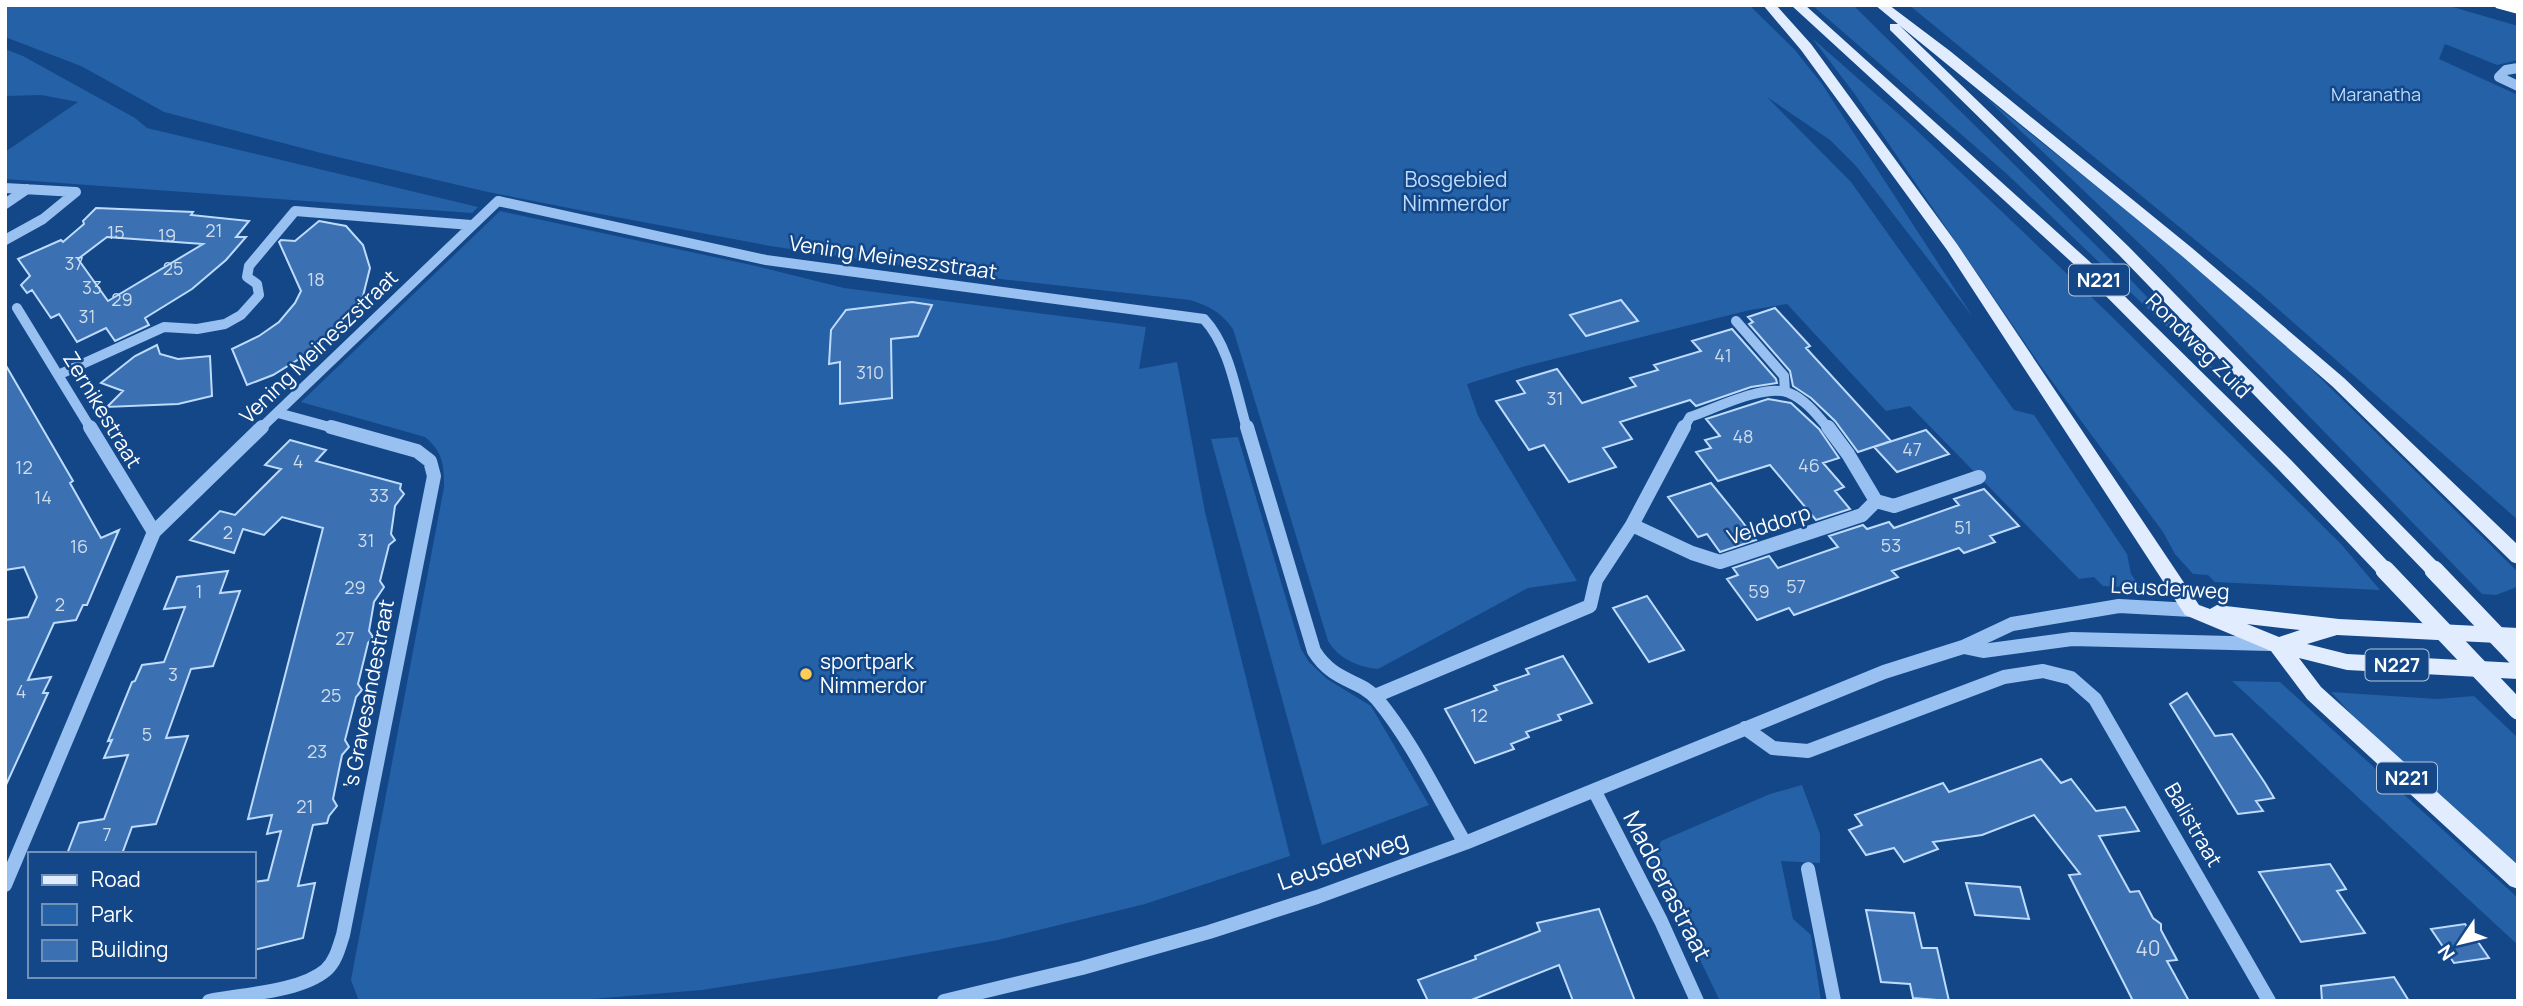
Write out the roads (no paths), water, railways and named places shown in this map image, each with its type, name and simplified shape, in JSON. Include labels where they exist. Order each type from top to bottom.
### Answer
[{"type":"highway","points":[[2501,5],[2518,10]]},
{"type":"main road","points":[[1769,5],[1814,57],[1952,247],[2192,610],[2278,645]]},
{"type":"main road","name":"Rondweg Zuid","points":[[1797,5],[2084,265],[2285,465],[2518,710]]},
{"type":"main road","name":"Rondweg Zuid","points":[[1871,5],[2133,261],[2518,658]]},
{"type":"main road","points":[[1881,5],[2187,252],[2328,373],[2415,454],[2518,557]]},
{"type":"main road","name":"Leusderweg","points":[[2192,610],[2339,627],[2518,636]]},
{"type":"main road","name":"Leusderweg","points":[[2278,645],[2339,627]]},
{"type":"main road","name":"Leusderweg","points":[[2278,645],[2347,662],[2518,671]]},
{"type":"main road","name":"N221","points":[[2278,645],[2314,693],[2518,879]]},
{"type":"street","points":[[5,188],[76,192],[43,219],[5,240]]},
{"type":"street","points":[[5,204],[26,189]]},
{"type":"street","name":"Vening Meineszstraat","points":[[154,533],[498,201],[786,264],[1204,319],[1217,333],[1223,348],[1314,651],[1332,673],[1375,696],[1446,807],[1465,843]]},
{"type":"street","points":[[58,375],[164,327],[174,324],[197,329],[216,326],[236,318],[251,307],[258,295],[257,284],[247,277],[249,266],[295,211],[471,225]]},
{"type":"street","name":"Zernikestraat","points":[[17,308],[154,533]]},
{"type":"street","points":[[1736,321],[1784,376],[1786,391]]},
{"type":"street","points":[[1375,696],[1590,606],[1596,580],[1632,525],[1690,417],[1778,389],[1786,391],[1812,410],[1868,484],[1876,501],[1894,506],[1979,477]]},
{"type":"street","name":"'s Gravesandestraat","points":[[209,1001],[300,981],[327,969],[334,960],[343,935],[435,476],[427,456],[417,451],[278,413]]},
{"type":"street","name":"Velddorp","points":[[1632,525],[1720,562],[1862,515],[1876,501]]},
{"type":"street","points":[[5,885],[154,533]]},
{"type":"street","name":"Leusderweg","points":[[944,1001],[1082,968],[1209,932],[1465,843],[1884,672],[1964,647],[2012,624],[2119,606],[2192,610]]},
{"type":"street","name":"Leusderweg","points":[[1964,647],[1983,651],[2023,644],[2085,639],[2278,645]]},
{"type":"street","name":"Balistraat","points":[[1745,728],[1765,745],[1780,753],[1808,751],[2004,677],[2043,671],[2071,678],[2095,699],[2269,1001]]},
{"type":"street","name":"Madoerastraat","points":[[1595,792],[1621,846],[1652,900],[1697,1001]]},
{"type":"street","points":[[1808,869],[1834,1001]]},
{"type":"lane","points":[[2518,68],[2506,70],[2499,77],[2518,86]]},
{"type":"place","name":"sportpark Nimmerdor","points":[[806,674]]},
{"type":"park label","name":"Maranatha","points":[[2376,95]]},
{"type":"park label","name":"Bosgebied Nimmerdor","points":[[1456,192]]}]
